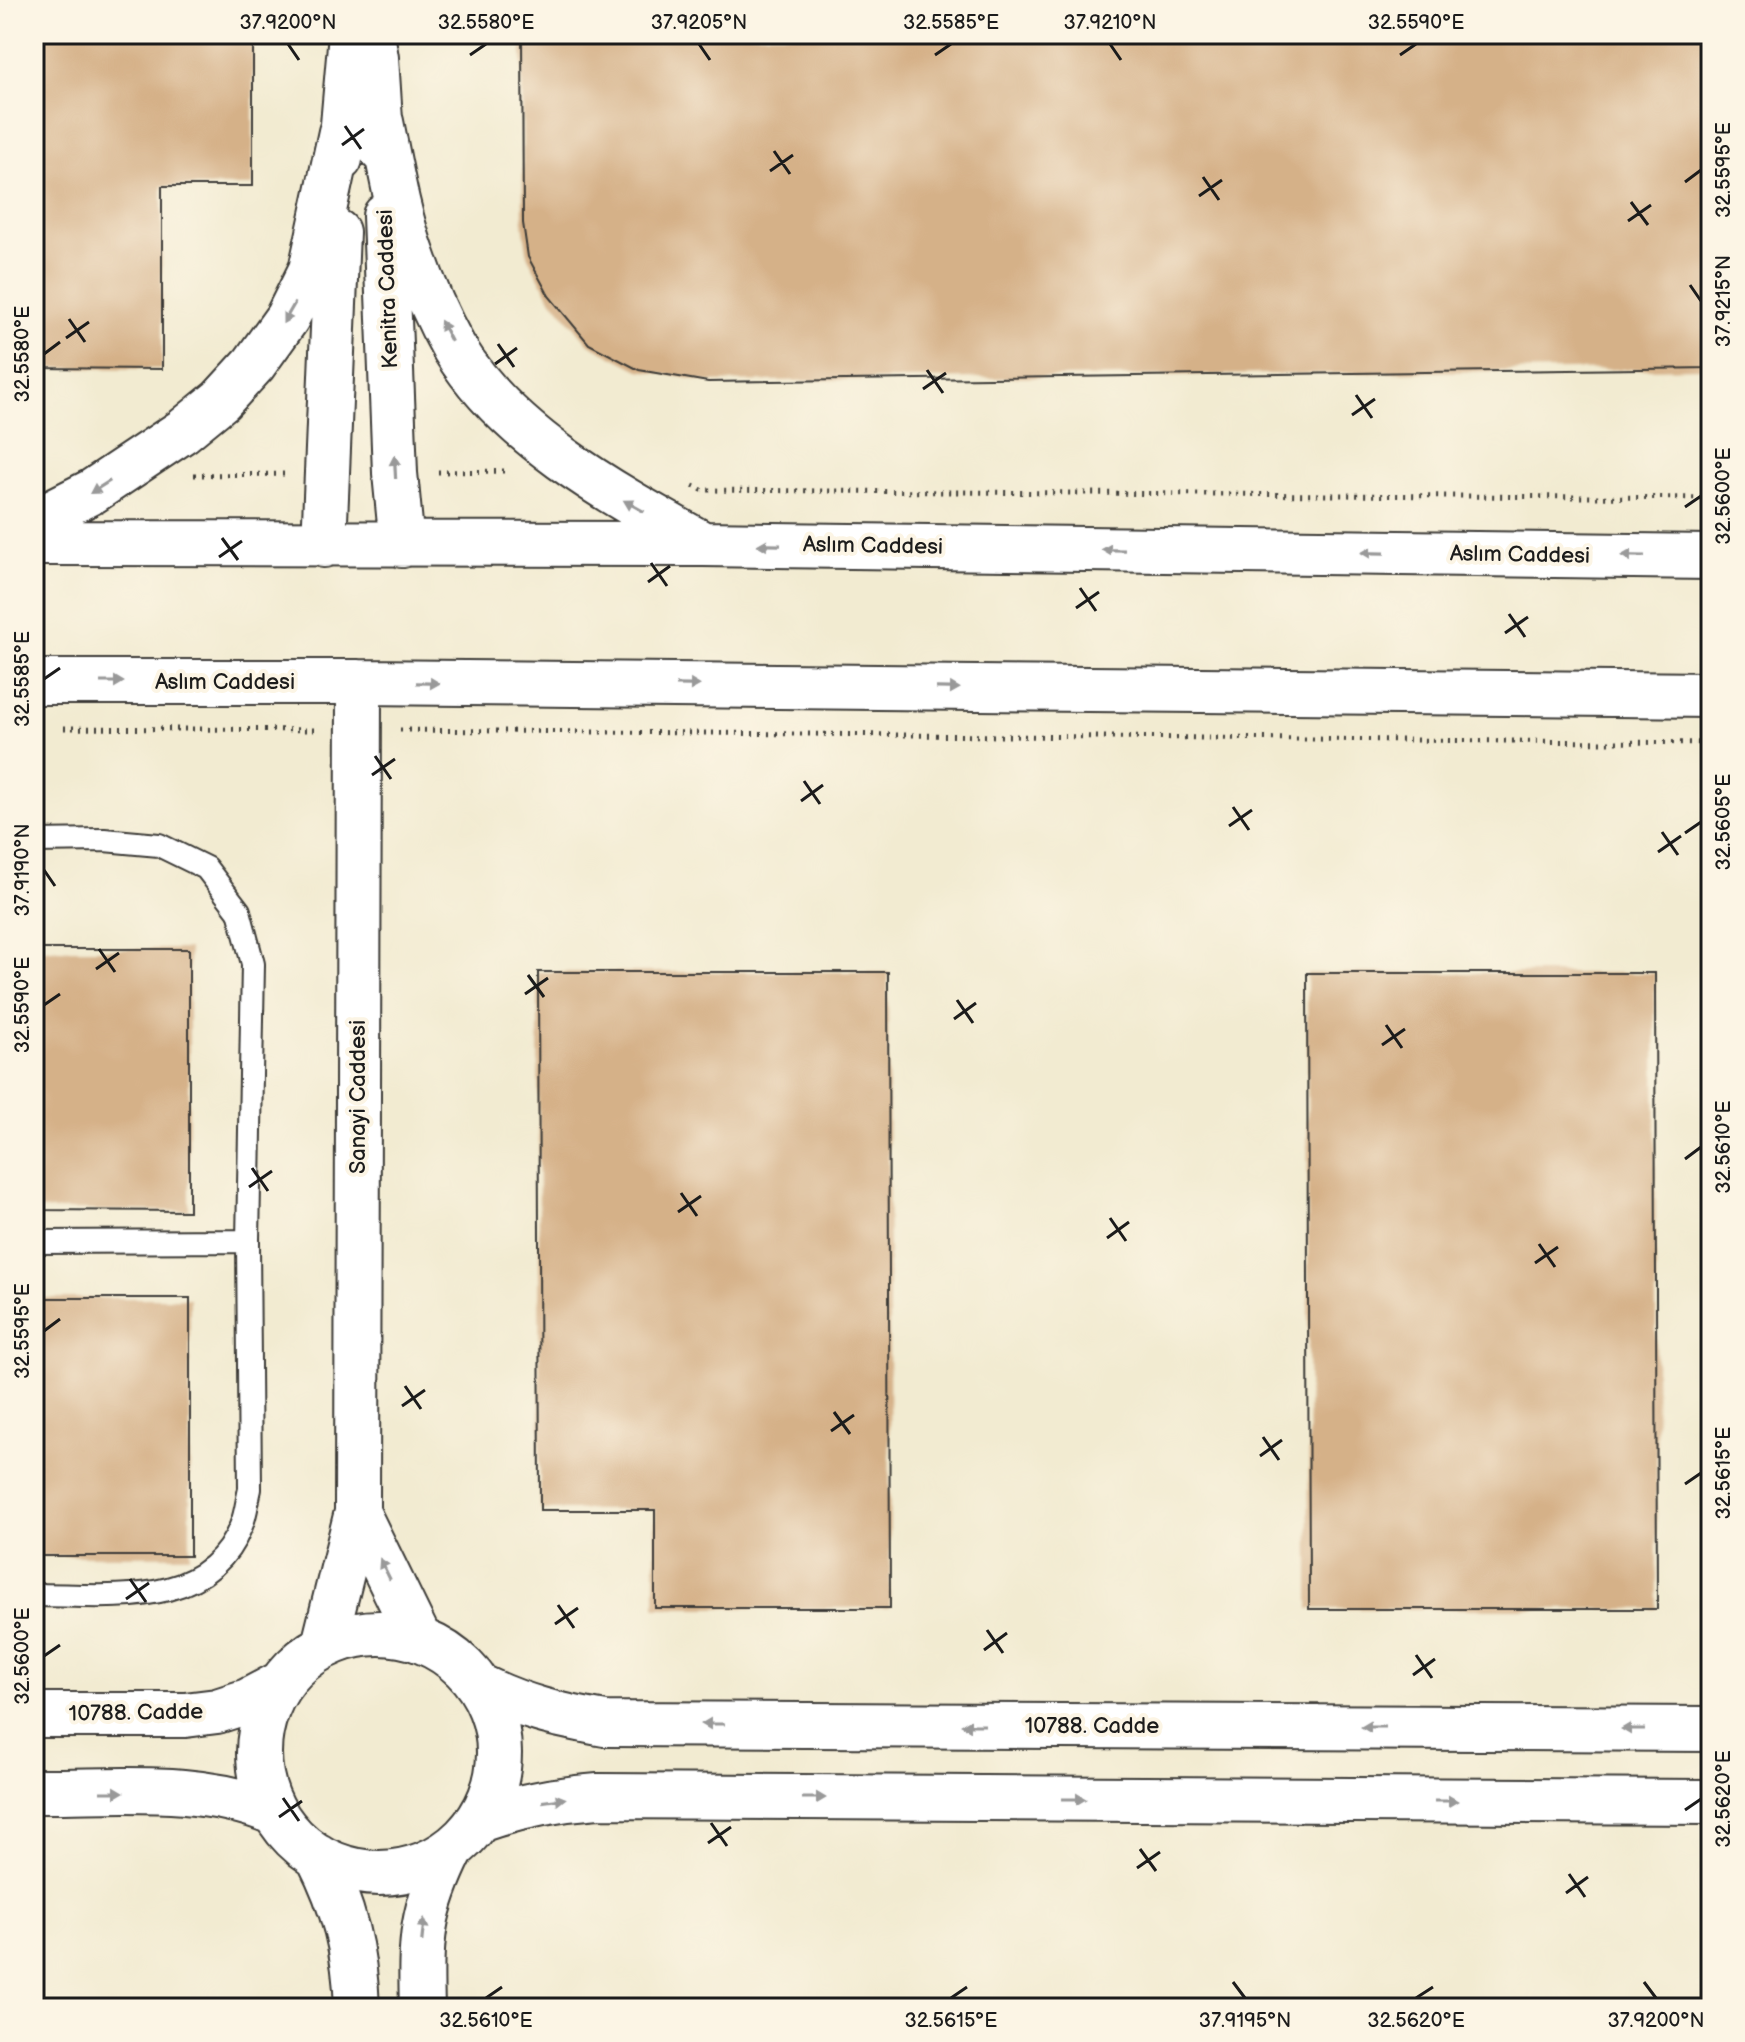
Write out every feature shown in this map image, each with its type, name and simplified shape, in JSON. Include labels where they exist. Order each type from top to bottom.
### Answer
[{"type":"street","name":"Kenitra Caddesi","points":[[351,34],[402,545]]},
{"type":"street","name":"Kenitra Caddesi","points":[[324,545],[361,127],[376,58],[372,34]]},
{"type":"street","points":[[361,127],[432,303],[455,349],[493,397],[567,462],[611,493],[703,544]]},
{"type":"street","points":[[34,521],[93,491],[183,431],[221,400],[254,364],[287,318],[311,270],[361,127]]},
{"type":"street","name":"Aslım Caddesi","points":[[34,543],[703,544],[1711,557]]},
{"type":"street","name":"Aslım Caddesi","points":[[34,682],[359,682],[1711,695]]},
{"type":"street","name":"Sanayi Caddesi","points":[[324,1645],[357,1512],[359,682]]},
{"type":"street","name":"Sanayi Caddesi","points":[[357,1512],[419,1639]]},
{"type":"street","points":[[422,2008],[420,1957],[424,1919],[434,1886],[466,1835],[490,1803],[496,1783],[500,1743],[489,1703],[479,1686],[453,1657],[419,1639],[400,1634],[361,1633],[324,1645],[307,1656],[280,1684],[263,1719],[259,1757],[261,1777],[275,1813],[287,1830],[318,1856],[335,1865],[375,1874],[416,1868],[466,1835],[517,1806],[560,1798],[1711,1802]]},
{"type":"street","name":"10788. Cadde","points":[[34,1715],[195,1714],[248,1701],[280,1684]]},
{"type":"street","name":"10788. Cadde","points":[[479,1686],[516,1704],[605,1724],[1711,1729]]},
{"type":"street","points":[[34,1791],[190,1792],[247,1801],[275,1813]]},
{"type":"street","points":[[318,1856],[336,1892],[347,1927],[357,2008]]},
{"type":"lane","points":[[34,841],[104,840],[159,845],[206,868],[239,911],[253,964],[248,1241],[250,1489],[242,1525],[225,1554],[201,1576],[173,1589],[142,1595],[34,1595]]},
{"type":"lane","points":[[34,1242],[248,1241]]},
{"type":"path","points":[[395,473],[526,471],[567,462]]},
{"type":"path","points":[[131,466],[176,475],[328,473]]},
{"type":"path","points":[[688,484],[702,490],[1711,498]]},
{"type":"path","points":[[49,728],[1711,743]]},
{"type":"building","points":[[34,34],[253,34],[253,186],[162,186],[162,369],[34,368]]},
{"type":"building","points":[[522,34],[1711,34],[1711,368],[708,382],[639,370],[589,344],[549,296],[528,257],[523,223]]},
{"type":"building","points":[[34,949],[189,949],[189,1211],[34,1210]]},
{"type":"building","points":[[538,972],[888,972],[890,1608],[655,1608],[655,1510],[540,1510]]},
{"type":"building","points":[[1307,973],[1655,973],[1657,1609],[1309,1609]]},
{"type":"building","points":[[34,1298],[190,1298],[190,1556],[34,1556]]}]
